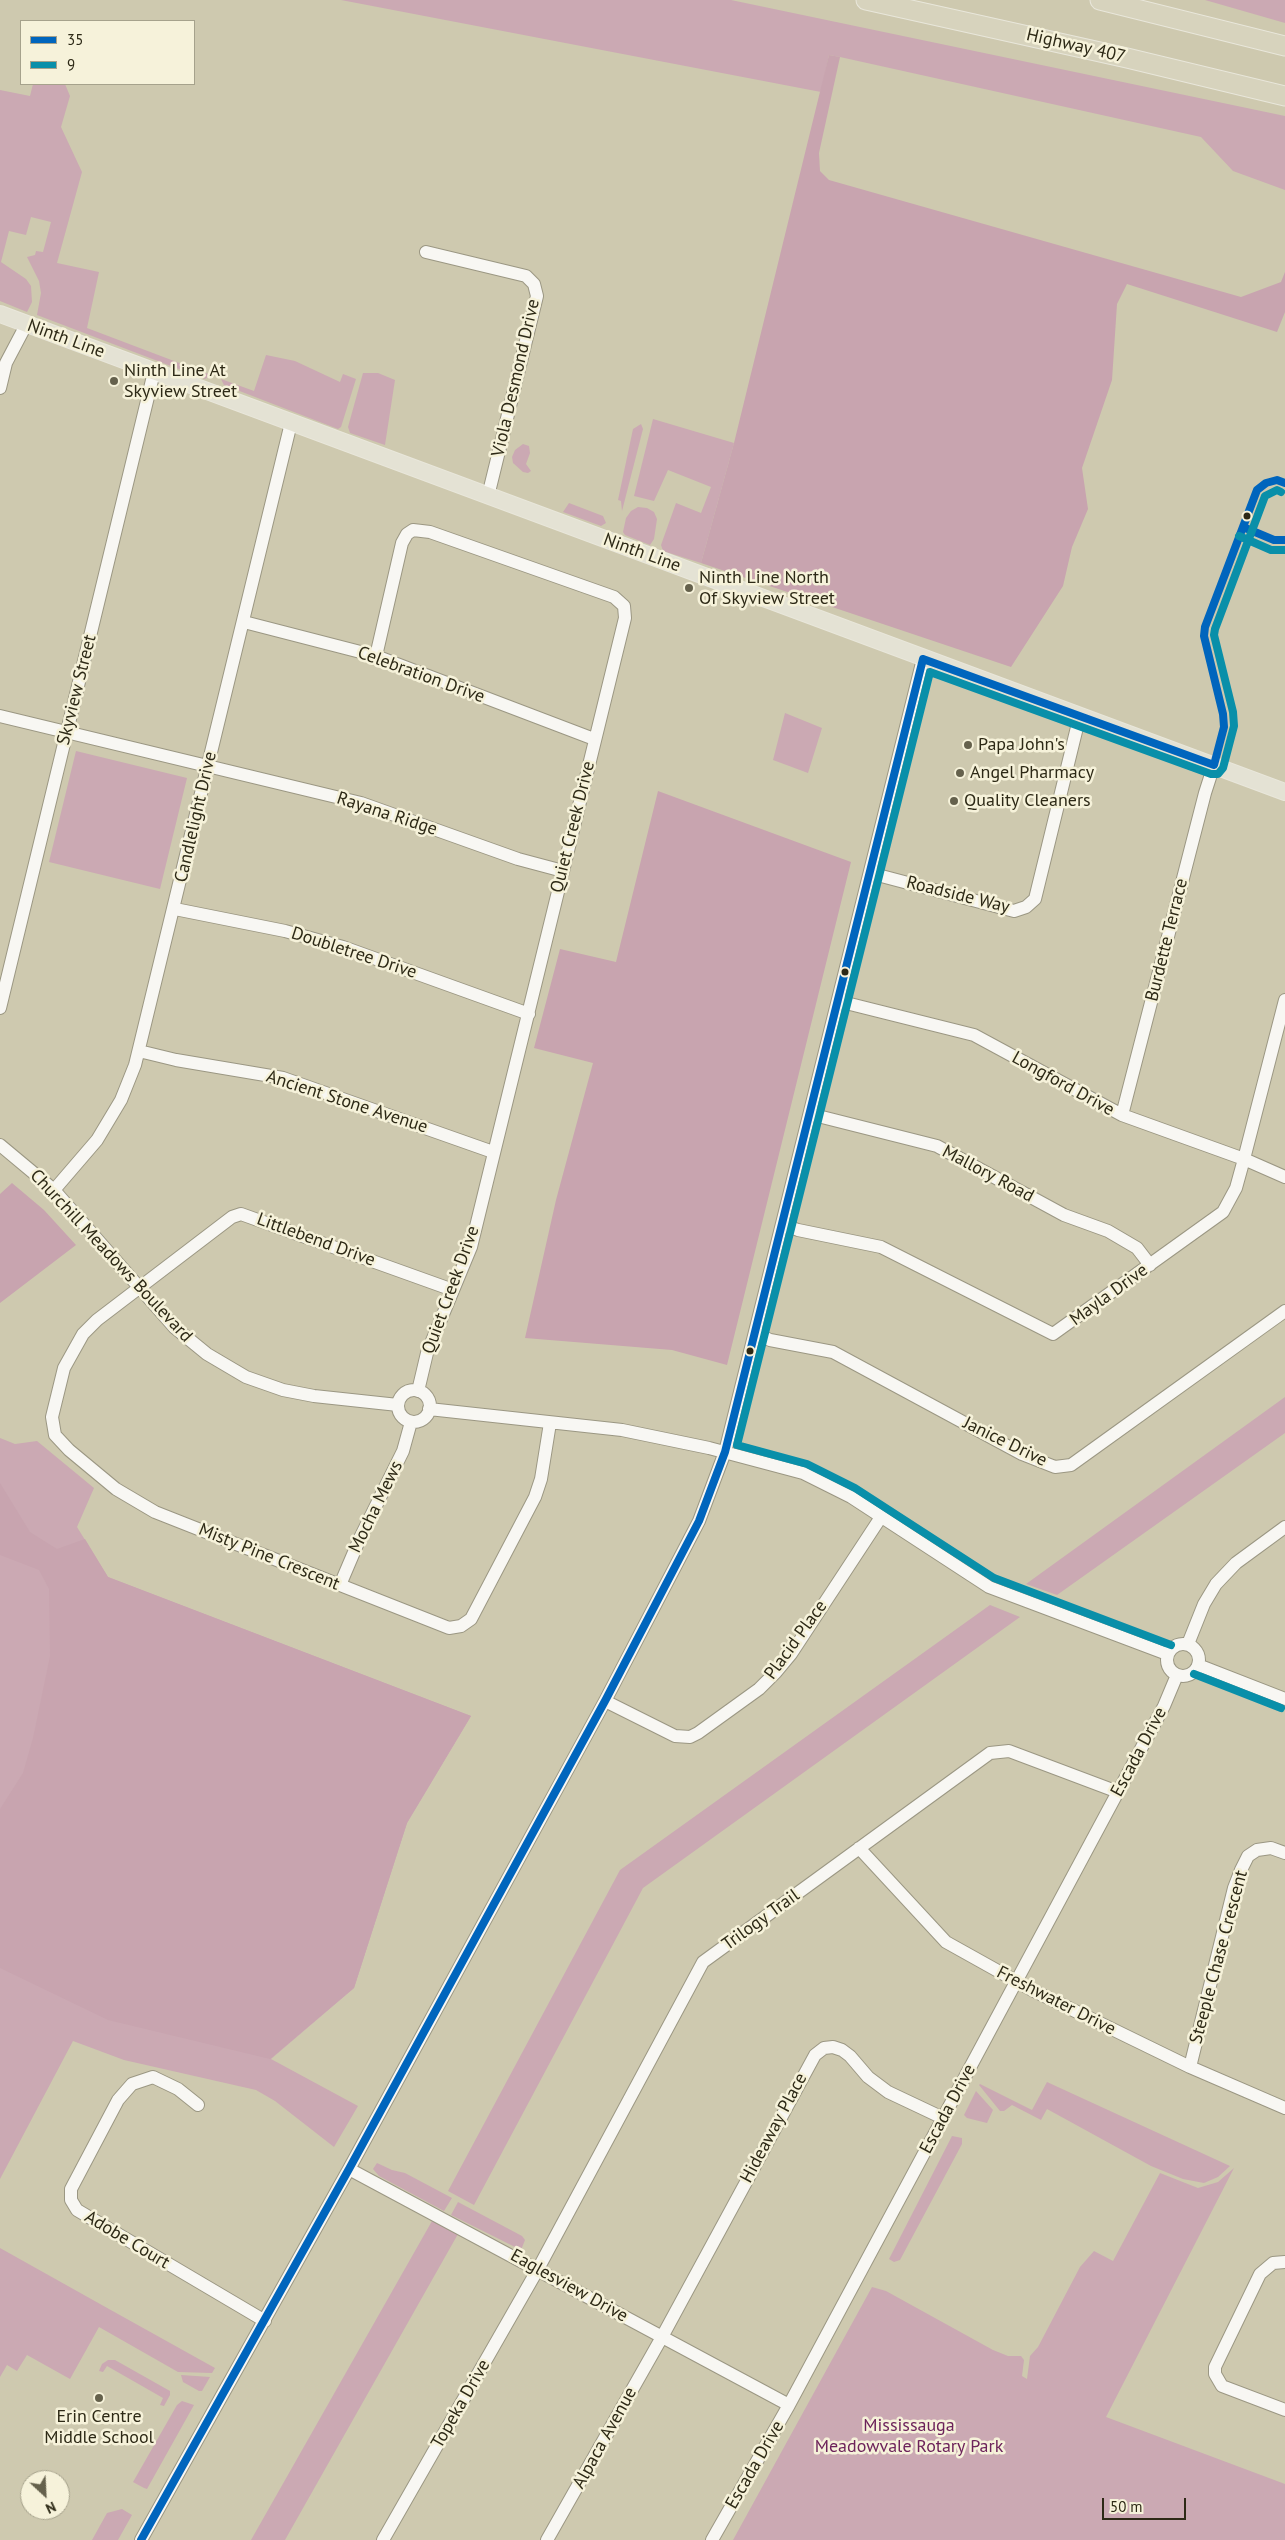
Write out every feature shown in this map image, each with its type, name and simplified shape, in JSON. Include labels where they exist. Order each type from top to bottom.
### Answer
[{"type":"highway","name":"Highway 407","points":[[866,0],[1127,58],[1285,96]]},
{"type":"highway","points":[[1100,0],[1285,46]]},
{"type":"main road","name":"Ninth Line","points":[[0,314],[923,659],[1080,715],[1285,792]]},
{"type":"street","name":"Viola Desmond Drive","points":[[426,252],[526,276],[534,284],[537,296],[488,496]]},
{"type":"street","points":[[0,388],[6,363],[26,325]]},
{"type":"street","name":"Skyview Street","points":[[0,1008],[154,372]]},
{"type":"street","name":"Candlelight Drive","points":[[54,1190],[97,1140],[132,1077],[175,910],[291,423]]},
{"type":"street","name":"Quiet Creek Drive","points":[[376,656],[402,543],[407,534],[413,530],[430,532],[614,597],[624,606],[625,618],[471,1247],[427,1353],[418,1391]]},
{"type":"street","name":"Celebration Drive","points":[[244,622],[376,656],[594,739]]},
{"type":"street","points":[[140,2540],[350,2169],[605,1701],[699,1521],[725,1452],[923,659]]},
{"type":"street","name":"Roadside Way","points":[[870,873],[1014,911],[1026,908],[1035,900],[1080,715]]},
{"type":"street","name":"Rayana Ridge","points":[[0,716],[360,803],[518,859],[563,871]]},
{"type":"street","name":"Burdette Terrace","points":[[1122,1116],[1205,793],[1214,766]]},
{"type":"street","name":"Doubletree Drive","points":[[175,910],[285,931],[343,947],[528,1014]]},
{"type":"street","name":"Mayla Drive","points":[[782,1224],[798,1230],[881,1247],[1053,1334],[1223,1212],[1236,1188],[1285,1000]]},
{"type":"street","name":"Longford Drive","points":[[838,1001],[974,1035],[1122,1116],[1244,1159],[1285,1177]]},
{"type":"street","name":"Ancient Stone Avenue","points":[[140,1051],[176,1060],[283,1078],[493,1152]]},
{"type":"street","name":"Mallory Road","points":[[810,1114],[937,1146],[1064,1215],[1108,1231],[1138,1248],[1150,1265]]},
{"type":"street","name":"Churchill Meadows Boulevard","points":[[0,1145],[54,1190],[174,1327],[191,1342],[246,1377],[283,1390],[314,1396],[398,1405]]},
{"type":"street","name":"Littlebend Drive","points":[[139,1288],[232,1217],[241,1214],[454,1290]]},
{"type":"street","name":"Misty Pine Crescent","points":[[139,1288],[97,1320],[73,1348],[64,1368],[52,1417],[55,1435],[69,1450],[116,1489],[142,1505],[449,1628],[462,1626],[471,1619],[535,1497],[541,1479],[550,1423]]},
{"type":"street","name":"Janice Drive","points":[[755,1333],[770,1340],[832,1352],[1022,1454],[1055,1467],[1070,1465],[1285,1312]]},
{"type":"street","points":[[418,1391],[427,1396],[429,1409],[421,1420],[410,1425],[400,1414],[398,1405],[400,1398],[406,1392],[418,1391]]},
{"type":"street","points":[[429,1409],[622,1430],[725,1452],[803,1473],[851,1497],[989,1587],[1167,1654]]},
{"type":"street","name":"Mocha Mews","points":[[340,1585],[360,1538],[403,1451],[410,1425]]},
{"type":"street","name":"Placid Place","points":[[605,1701],[675,1736],[690,1737],[698,1733],[759,1689],[776,1672],[791,1654],[881,1517]]},
{"type":"street","points":[[1188,1644],[1204,1604],[1221,1578],[1236,1563],[1285,1527]]},
{"type":"street","points":[[1188,1644],[1197,1652],[1198,1665],[1190,1674],[1178,1675],[1169,1669],[1167,1654],[1176,1645],[1188,1644]]},
{"type":"street","points":[[1198,1665],[1285,1699]]},
{"type":"street","name":"Escada Drive","points":[[712,2540],[789,2405],[1164,1706],[1178,1675]]},
{"type":"street","name":"Trilogy Trail","points":[[538,2269],[704,1962],[986,1755],[995,1751],[1009,1751],[1118,1792]]},
{"type":"street","name":"Freshwater Drive","points":[[859,1848],[946,1942],[1016,1982],[1190,2067],[1285,2108]]},
{"type":"street","name":"Steeple Chase Crescent","points":[[1190,2067],[1240,1870],[1248,1856],[1257,1850],[1271,1848],[1285,1853]]},
{"type":"street","name":"Hideaway Place","points":[[662,2336],[815,2055],[824,2048],[833,2047],[842,2050],[850,2056],[868,2077],[888,2092],[943,2118]]},
{"type":"street","name":"Adobe Court","points":[[198,2105],[178,2088],[153,2077],[132,2084],[118,2100],[71,2189],[71,2200],[77,2210],[265,2321]]},
{"type":"street","name":"Eaglesview Drive","points":[[350,2169],[789,2405]]},
{"type":"street","points":[[1285,2262],[1273,2264],[1260,2274],[1215,2367],[1215,2374],[1222,2386],[1285,2410]]},
{"type":"street","name":"Topeka Drive","points":[[383,2540],[538,2269]]},
{"type":"street","name":"Alpaca Avenue","points":[[547,2540],[662,2336]]},
{"type":"green space","points":[[341,0],[731,0],[1285,116],[1285,190],[1233,171],[1201,137],[840,57],[829,55],[821,92]]},
{"type":"green space","points":[[1205,0],[1285,0],[1285,23]]},
{"type":"green space","points":[[33,85],[65,85],[70,96],[61,127],[82,172],[57,263],[99,272],[87,328],[211,375],[205,379],[37,315],[41,293],[39,281],[27,257],[35,255],[36,251],[43,252],[51,222],[31,217],[26,235],[9,231],[1,262],[26,279],[31,286],[32,302],[27,312],[0,301],[0,90],[30,96]]},
{"type":"green space","points":[[266,355],[295,361],[340,382],[343,374],[356,379],[341,427],[338,429],[224,385],[221,379],[254,391]]},
{"type":"green space","points":[[363,373],[378,373],[395,380],[385,445],[350,433],[348,427]]},
{"type":"green space","points":[[653,419],[734,443],[701,563],[663,551],[661,545],[676,503],[701,513],[711,487],[668,470],[654,501],[634,496]]},
{"type":"green space","points":[[641,424],[643,429],[622,511],[621,501],[618,500],[633,429]]},
{"type":"green space","points":[[523,444],[529,446],[530,453],[526,464],[531,471],[528,473],[523,472],[513,463],[512,457],[515,450]]},
{"type":"green space","points":[[569,503],[603,516],[606,523],[601,526],[563,512]]},
{"type":"green space","points":[[638,507],[647,508],[654,512],[657,519],[654,539],[650,545],[625,535],[623,532],[626,518],[631,511]]},
{"type":"green space","points":[[785,713],[822,728],[808,773],[773,760]]},
{"type":"green space","points":[[76,751],[187,778],[160,889],[49,862]]},
{"type":"green space","points":[[1285,1397],[1285,1433],[1057,1595],[1026,1584]]},
{"type":"green space","points":[[0,1438],[15,1444],[37,1441],[94,1488],[77,1527],[108,1577],[471,1716],[407,1823],[354,1988],[271,2059],[358,2106],[334,2147],[275,2101],[256,2090],[124,2060],[73,2041],[0,2179]]},
{"type":"green space","points":[[990,1605],[1020,1617],[643,1888],[474,2205],[448,2191],[620,1870]]},
{"type":"green space","points":[[1047,2082],[1230,2166],[1218,2177],[1204,2183],[1183,2179],[1151,2166],[1047,2109],[1041,2120],[1012,2105],[1004,2111],[1000,2111],[979,2085],[1032,2110]]},
{"type":"green space","points":[[976,2091],[993,2110],[987,2123],[967,2118],[964,2115]]},
{"type":"green space","points":[[952,2136],[962,2138],[962,2144],[900,2260],[894,2262],[889,2259]]},
{"type":"green space","points":[[377,2163],[392,2170],[405,2173],[452,2198],[444,2211],[379,2176],[373,2169]]},
{"type":"green space","name":"Mississauga Meadowvale Rotary Park","points":[[1234,2168],[1106,2417],[1285,2484],[1285,2540],[733,2540],[872,2287],[886,2291],[993,2350],[1008,2356],[1021,2356],[1024,2360],[1022,2376],[1027,2379],[1030,2356],[1038,2347],[1080,2267],[1094,2251],[1113,2261],[1160,2173],[1198,2188],[1218,2182]]},
{"type":"green space","points":[[458,2202],[522,2236],[525,2240],[521,2250],[451,2215]]},
{"type":"green space","points":[[432,2221],[458,2234],[285,2540],[251,2540]]},
{"type":"green space","points":[[0,2248],[215,2368],[212,2373],[178,2372],[99,2327],[70,2379],[27,2355],[17,2371],[7,2365],[0,2377]]},
{"type":"green space","points":[[108,2360],[115,2360],[170,2391],[164,2406],[160,2405],[163,2398],[107,2366],[103,2372],[99,2371],[102,2364]]},
{"type":"green space","points":[[181,2375],[210,2377],[202,2391],[199,2391],[183,2382]]},
{"type":"green space","points":[[182,2401],[194,2405],[147,2489],[144,2488],[133,2482],[177,2405]]},
{"type":"green space","points":[[122,2509],[132,2515],[118,2540],[92,2540],[107,2513]]},
{"type":"shaded area","points":[[829,55],[840,57],[819,153],[820,171],[829,180],[1241,297],[1281,282],[1285,272],[1285,312],[1277,332],[1127,284],[1117,304],[1112,380],[1082,468],[1088,509],[1072,547],[1063,586],[1011,667],[701,563],[734,443]]},
{"type":"shaded area","points":[[658,791],[851,862],[727,1365],[672,1350],[525,1338],[556,1200],[593,1063],[534,1048],[560,949],[616,962]]},
{"type":"shaded area","points":[[12,1183],[44,1210],[76,1245],[0,1303],[0,1194]]},
{"type":"shaded area","points":[[0,1483],[30,1532],[57,1549],[85,1539],[108,1577],[471,1716],[407,1823],[354,1988],[270,2059],[108,2020],[0,1968],[0,1809],[23,1773],[33,1738],[50,1656],[49,1589],[39,1570],[0,1555]]},
{"type":"transit line","name":"35","points":[[141,2540],[349,2169],[605,1701],[699,1521],[725,1452],[923,659],[1214,765],[1224,727],[1223,714],[1204,636],[1205,627],[1257,490],[1266,483],[1277,480],[1285,483]]},
{"type":"transit line","name":"9","points":[[1171,1645],[994,1578],[855,1488],[807,1464],[737,1445],[930,672],[1211,774],[1218,774],[1223,768],[1234,726],[1233,712],[1214,635],[1215,629],[1265,496],[1277,490],[1281,492]]},
{"type":"transit line","name":"35","points":[[1243,527],[1274,540],[1285,540]]},
{"type":"transit line","name":"9","points":[[1239,536],[1271,550],[1285,550]]},
{"type":"transit line","name":"9","points":[[1194,1674],[1281,1708]]},
{"type":"place","name":"Ninth Line At Skyview Street","points":[[114,381]]},
{"type":"place","name":"Ninth Line North Of Skyview Street","points":[[689,588]]},
{"type":"place","name":"Papa John's","points":[[968,745]]},
{"type":"place","name":"Angel Pharmacy","points":[[960,773]]},
{"type":"place","name":"Quality Cleaners","points":[[954,801]]},
{"type":"place","name":"Erin Centre Middle School","points":[[99,2398]]}]
